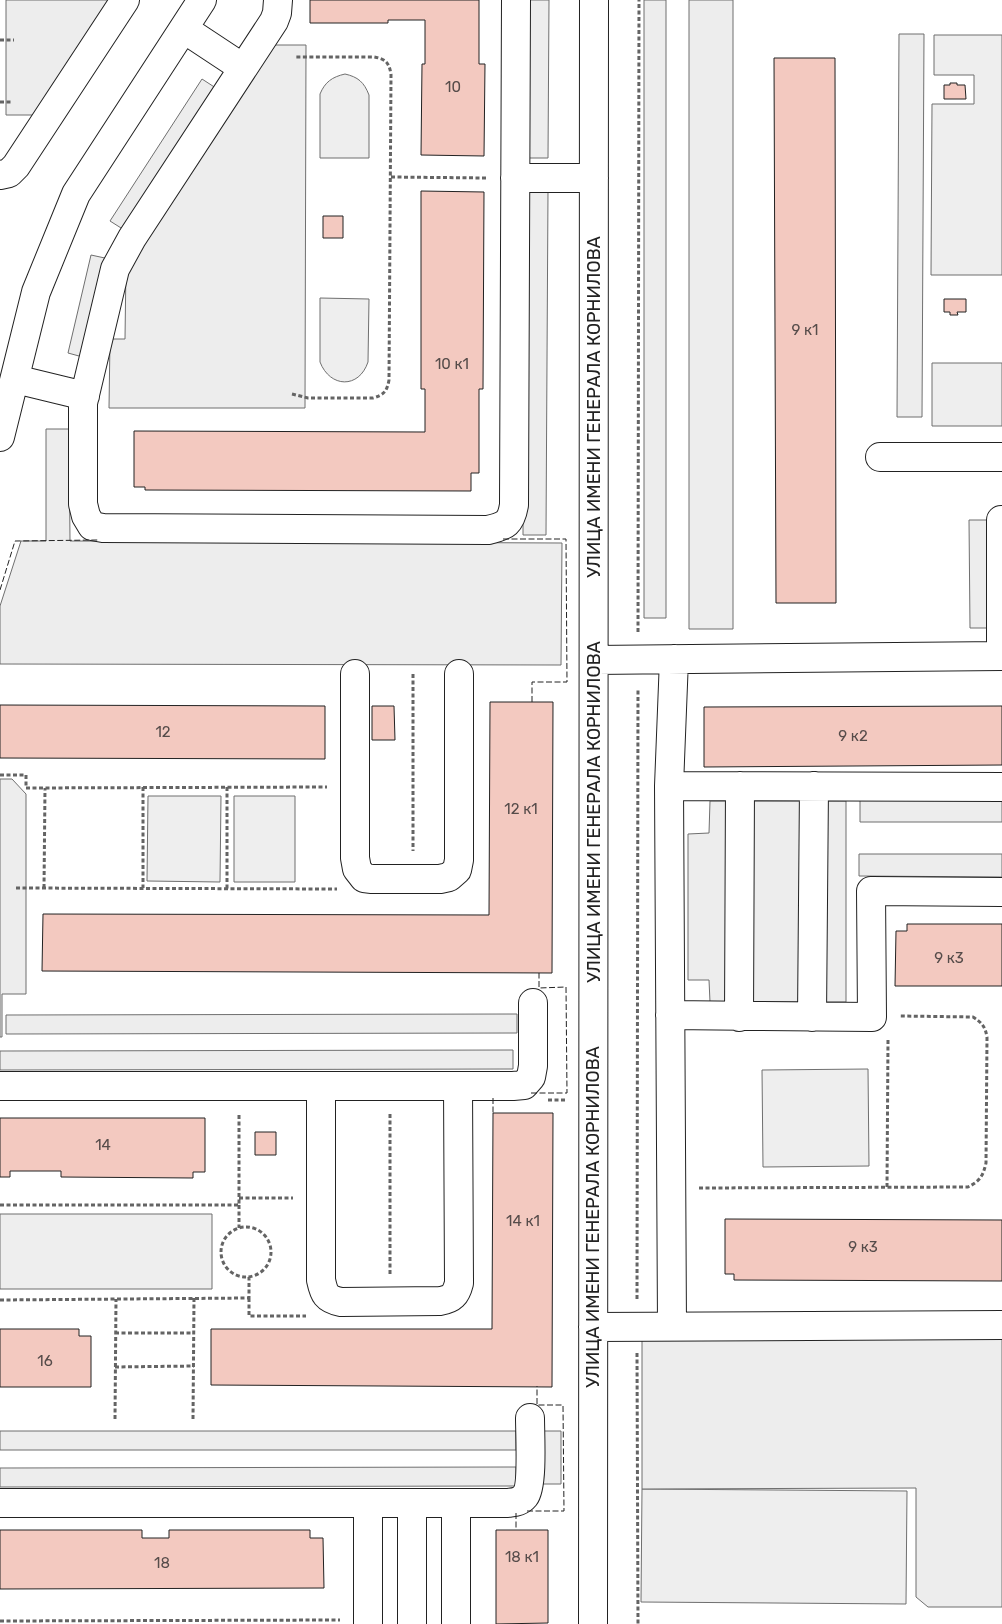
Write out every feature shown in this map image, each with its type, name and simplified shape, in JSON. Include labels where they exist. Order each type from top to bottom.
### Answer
[{"type":"street","points":[[0,175],[8,173],[16,166],[125,0]]},
{"type":"street","points":[[0,437],[36,292],[76,194],[202,0]]},
{"type":"street","points":[[278,0],[278,13],[274,21],[132,238],[115,269],[83,403],[83,504],[86,516],[92,526],[103,528],[488,530],[502,527],[512,517],[514,505],[516,0]]},
{"type":"street","name":"УЛИЦА ИМЕНИ ГЕНЕРАЛА КОРНИЛОВА","points":[[593,1624],[594,0]]},
{"type":"street","points":[[184,29],[243,68]]},
{"type":"street","points":[[515,178],[594,178]]},
{"type":"street","points":[[15,379],[85,396]]},
{"type":"street","points":[[880,457],[1002,457]]},
{"type":"street","points":[[594,660],[1001,656],[1000,520]]},
{"type":"street","points":[[672,1326],[669,786],[674,659]]},
{"type":"street","points":[[355,674],[355,858],[357,870],[364,878],[413,879],[449,877],[457,870],[459,860],[459,674]]},
{"type":"street","points":[[669,786],[1002,787]]},
{"type":"street","points":[[739,1017],[740,786]]},
{"type":"street","points":[[812,1017],[814,786]]},
{"type":"street","points":[[670,1015],[872,1018],[871,891],[1002,892]]},
{"type":"street","points":[[0,1086],[518,1085],[524,1084],[532,1077],[533,1002]]},
{"type":"street","points":[[321,1086],[321,1280],[323,1292],[331,1300],[341,1302],[440,1301],[450,1300],[457,1293],[459,1283],[458,1086]]},
{"type":"street","points":[[593,1327],[1002,1325]]},
{"type":"street","points":[[0,1503],[508,1503],[519,1501],[527,1494],[530,1483],[530,1418]]},
{"type":"street","points":[[368,1503],[368,1622]]},
{"type":"street","points":[[412,1503],[412,1624]]},
{"type":"street","points":[[456,1503],[456,1624]]},
{"type":"path","points":[[638,1624],[639,0]]},
{"type":"path","points":[[0,40],[14,40]]},
{"type":"path","points":[[292,394],[308,398],[373,398],[382,396],[388,389],[390,380],[391,74],[389,64],[382,58],[374,57],[294,57]]},
{"type":"path","points":[[0,102],[13,102]]},
{"type":"path","points":[[390,177],[515,178]]},
{"type":"path","points":[[413,674],[413,879]]},
{"type":"path","points":[[0,775],[26,775],[26,788],[355,787]]},
{"type":"path","points":[[44,888],[45,788]]},
{"type":"path","points":[[143,788],[143,888]]},
{"type":"path","points":[[227,788],[227,889]]},
{"type":"path","points":[[16,888],[344,889],[364,878]]},
{"type":"path","points":[[696,1188],[968,1187],[978,1182],[984,1174],[986,1162],[986,1028],[973,1017],[898,1016]]},
{"type":"path","points":[[887,1187],[888,1035]]},
{"type":"path","points":[[390,1086],[390,1301]]},
{"type":"path","points":[[239,1106],[239,1228]]},
{"type":"path","points":[[239,1198],[321,1198]]},
{"type":"path","points":[[0,1205],[239,1205]]},
{"type":"path","points":[[248,1226],[256,1228],[268,1238],[271,1246],[270,1262],[258,1275],[241,1277],[233,1274],[226,1268],[222,1260],[220,1252],[226,1236],[232,1230],[239,1228],[248,1226]]},
{"type":"path","points":[[249,1277],[249,1316],[315,1316]]},
{"type":"path","points":[[193,1419],[194,1298]]},
{"type":"path","points":[[0,1300],[249,1298]]},
{"type":"path","points":[[115,1419],[116,1299]]},
{"type":"path","points":[[115,1334],[194,1333]]},
{"type":"path","points":[[115,1367],[194,1366]]},
{"type":"path","points":[[0,1621],[368,1622]]},
{"type":"shaded area","points":[[6,0],[110,0],[40,115],[6,115]]},
{"type":"shaded area","points":[[525,0],[549,0],[548,158],[525,158]]},
{"type":"shaded area","points":[[644,0],[666,0],[666,618],[644,618]]},
{"type":"shaded area","points":[[689,0],[733,0],[733,629],[689,629]]},
{"type":"shaded area","points":[[899,34],[924,34],[922,417],[897,417]]},
{"type":"shaded area","points":[[934,35],[1002,35],[1002,275],[931,275],[932,104],[974,104],[974,75],[934,75]]},
{"type":"shaded area","points":[[265,45],[306,45],[305,408],[109,408],[110,339],[125,339],[126,264]]},
{"type":"shaded area","points":[[345,74],[360,81],[369,95],[369,158],[320,158],[320,94],[324,86],[330,81]]},
{"type":"shaded area","points":[[202,79],[222,92],[129,233],[110,221]]},
{"type":"shaded area","points":[[524,191],[548,191],[546,535],[523,535]]},
{"type":"shaded area","points":[[91,255],[114,260],[90,359],[68,353]]},
{"type":"shaded area","points":[[320,298],[369,299],[368,362],[364,371],[351,381],[337,381],[330,377],[320,362]]},
{"type":"shaded area","points":[[932,363],[1002,363],[1002,426],[932,426]]},
{"type":"shaded area","points":[[46,429],[69,429],[70,541],[562,543],[561,665],[0,664],[0,606],[21,541],[46,541]]},
{"type":"shaded area","points":[[969,520],[1002,520],[1002,628],[970,628]]},
{"type":"shaded area","points":[[0,779],[12,779],[26,794],[26,994],[2,994],[2,1037],[0,1037]]},
{"type":"shaded area","points":[[148,796],[221,796],[220,882],[147,881]]},
{"type":"shaded area","points":[[234,796],[295,796],[295,882],[234,882]]},
{"type":"shaded area","points":[[860,799],[1002,800],[1002,822],[860,822]]},
{"type":"shaded area","points":[[710,801],[846,801],[846,1002],[710,1002],[709,980],[688,980],[688,834],[709,833]]},
{"type":"shaded area","points":[[859,854],[1002,854],[1002,877],[859,876]]},
{"type":"shaded area","points":[[517,1014],[517,1033],[6,1034],[6,1015]]},
{"type":"shaded area","points":[[513,1050],[513,1069],[0,1070],[0,1051]]},
{"type":"shaded area","points":[[868,1069],[869,1166],[763,1167],[762,1070]]},
{"type":"shaded area","points":[[0,1214],[212,1214],[212,1289],[0,1289]]},
{"type":"shaded area","points":[[1002,1331],[1002,1607],[928,1607],[916,1597],[916,1488],[642,1489],[642,1332]]},
{"type":"shaded area","points":[[0,1431],[516,1431],[516,1450],[0,1450]]},
{"type":"shaded area","points":[[542,1431],[561,1431],[561,1484],[542,1484]]},
{"type":"shaded area","points":[[516,1467],[516,1486],[0,1487],[0,1468]]},
{"type":"shaded area","points":[[642,1489],[907,1491],[906,1604],[641,1602]]},
{"type":"building","points":[[310,0],[479,0],[479,64],[485,64],[484,156],[421,155],[422,64],[425,64],[425,20],[388,20],[388,23],[310,23]]},
{"type":"building","points":[[774,58],[835,58],[836,603],[776,603]]},
{"type":"building","points":[[950,83],[965,85],[966,99],[944,99],[944,85],[950,85]]},
{"type":"building","points":[[421,191],[484,192],[483,389],[479,389],[479,473],[471,473],[471,491],[145,490],[145,487],[134,487],[134,431],[425,432],[425,389],[421,389]]},
{"type":"building","points":[[323,216],[343,216],[343,238],[323,238]]},
{"type":"building","points":[[944,299],[966,299],[966,312],[957,312],[958,315],[950,315],[950,312],[944,312]]},
{"type":"building","points":[[490,702],[553,702],[552,973],[42,971],[43,914],[489,915]]},
{"type":"building","points":[[0,705],[325,706],[325,759],[0,758]]},
{"type":"building","points":[[372,706],[394,706],[395,740],[372,740]]},
{"type":"building","points":[[1002,706],[1002,765],[704,767],[704,707]]},
{"type":"building","points":[[907,924],[1002,924],[1002,986],[895,986],[896,931],[907,931]]},
{"type":"building","points":[[493,1113],[553,1113],[552,1387],[211,1385],[211,1329],[492,1329]]},
{"type":"building","points":[[0,1118],[205,1118],[205,1172],[193,1172],[193,1178],[61,1177],[61,1171],[10,1171],[10,1177],[0,1177]]},
{"type":"building","points":[[255,1132],[276,1132],[276,1155],[255,1155]]},
{"type":"building","points":[[725,1219],[1002,1220],[1002,1281],[734,1280],[734,1274],[725,1274]]},
{"type":"building","points":[[0,1329],[79,1329],[79,1336],[91,1336],[91,1387],[0,1387]]},
{"type":"building","points":[[0,1530],[142,1530],[142,1538],[169,1538],[169,1530],[310,1530],[310,1538],[323,1538],[324,1588],[0,1589]]},
{"type":"building","points":[[496,1530],[548,1530],[548,1623],[496,1624]]},
{"type":"fence","points":[[503,539],[566,539],[567,682],[532,682],[532,702]]},
{"type":"fence","points":[[0,590],[15,541],[98,540]]},
{"type":"fence","points":[[531,1093],[567,1093],[566,987],[539,988],[539,973]]},
{"type":"fence","points":[[493,1098],[493,1113]]},
{"type":"fence","points":[[527,1511],[564,1511],[563,1405],[537,1405],[537,1386]]},
{"type":"fence","points":[[516,1513],[516,1530]]}]
